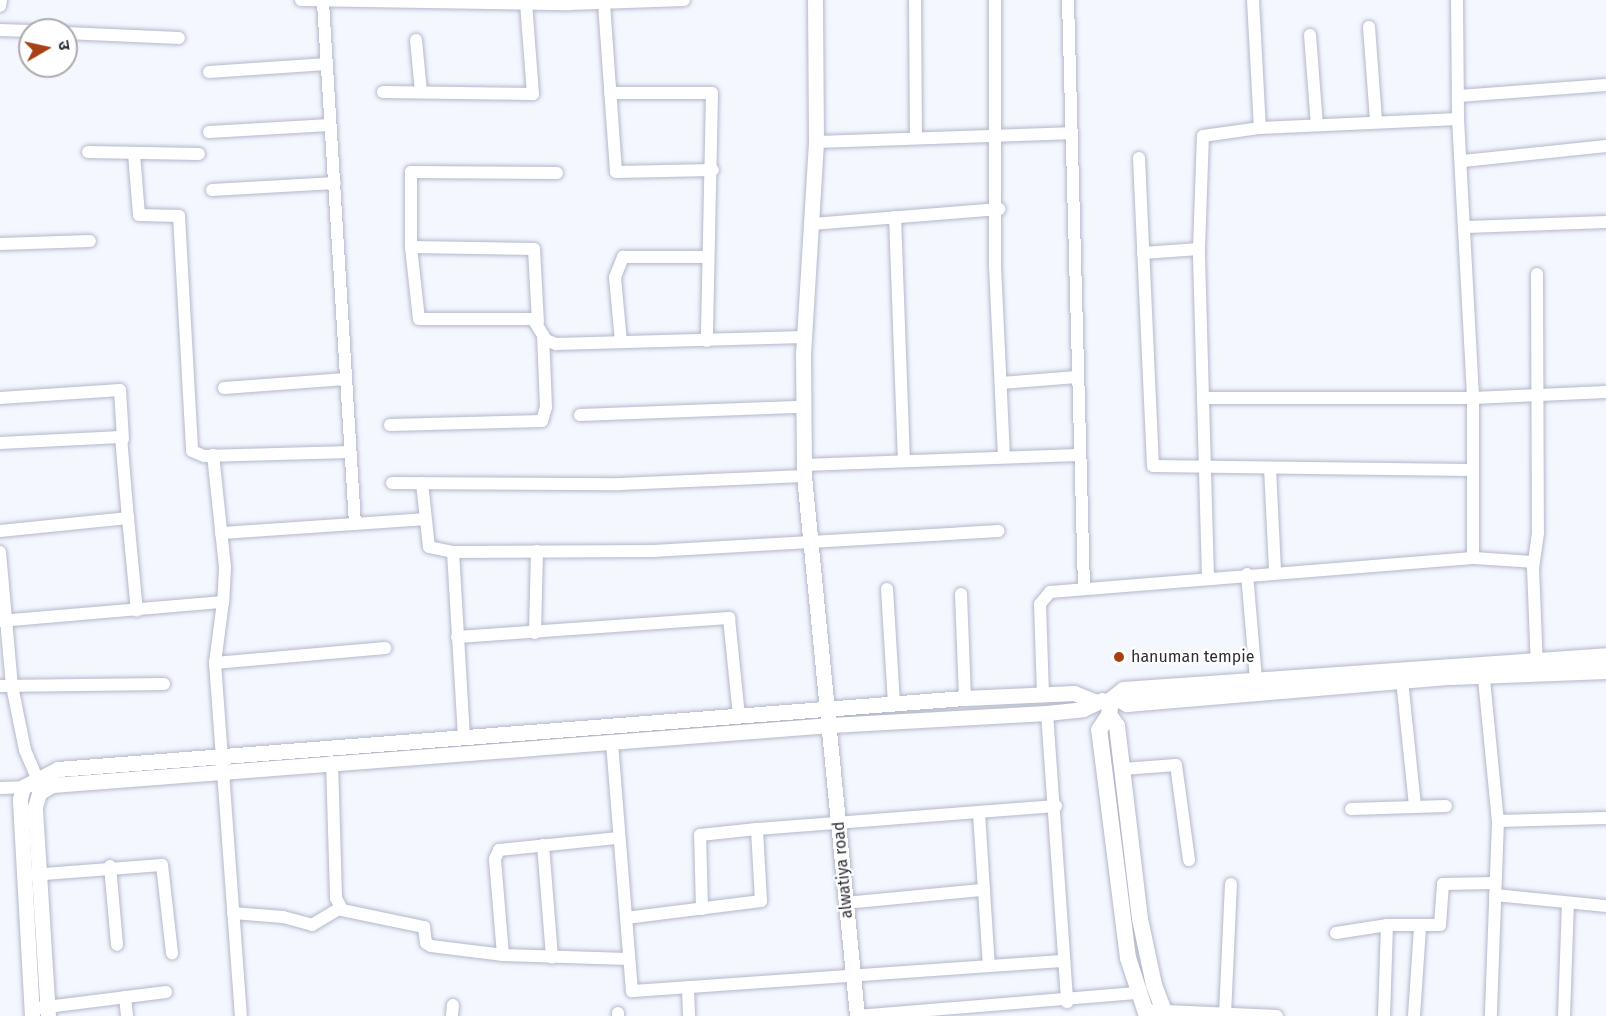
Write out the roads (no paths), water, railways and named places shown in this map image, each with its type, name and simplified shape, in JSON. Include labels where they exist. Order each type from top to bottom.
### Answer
[{"type":"main road","points":[[1113,704],[1402,680],[1537,659],[1606,656]]},
{"type":"main road","points":[[1145,1013],[1128,958],[1099,730],[1113,704],[1124,690],[1256,680],[1483,668],[1537,676],[1606,671]]},
{"type":"main road","points":[[1113,704],[1118,726],[1140,919],[1165,1013]]},
{"type":"main road","points":[[1115,861],[1133,857]]},
{"type":"street","points":[[0,6],[1,0]]},
{"type":"street","points":[[301,0],[604,4],[684,0]]},
{"type":"street","name":"alwatiya road","points":[[815,0],[816,142],[804,337],[802,407],[804,470],[830,709],[857,1016]]},
{"type":"street","points":[[915,0],[916,137]]},
{"type":"street","points":[[995,0],[994,134],[999,209],[995,266],[1004,456]]},
{"type":"street","points":[[1068,0],[1078,455],[1084,589]]},
{"type":"street","points":[[1253,0],[1260,128]]},
{"type":"street","points":[[1457,0],[1458,120],[1463,161],[1473,398],[1471,470],[1473,558]]},
{"type":"street","points":[[323,2],[355,524]]},
{"type":"street","points":[[383,92],[533,94],[526,3]]},
{"type":"street","points":[[604,4],[615,172],[713,170]]},
{"type":"street","points":[[1369,27],[1376,121]]},
{"type":"street","points":[[0,30],[18,31]]},
{"type":"street","points":[[78,34],[179,38]]},
{"type":"street","points":[[1310,35],[1317,125]]},
{"type":"street","points":[[416,40],[421,93]]},
{"type":"street","points":[[209,72],[327,64]]},
{"type":"street","points":[[1459,96],[1606,85]]},
{"type":"street","points":[[610,93],[712,92],[713,170],[708,257],[707,341]]},
{"type":"street","points":[[1208,578],[1206,398],[1199,249],[1203,136],[1260,128],[1376,121],[1458,120]]},
{"type":"street","points":[[209,132],[330,125]]},
{"type":"street","points":[[816,142],[1070,132]]},
{"type":"street","points":[[1463,161],[1606,146]]},
{"type":"street","points":[[88,152],[199,154]]},
{"type":"street","points":[[134,154],[139,214],[178,216],[189,445],[196,455],[350,452]]},
{"type":"street","points":[[1139,158],[1151,463],[1206,468],[1471,470]]},
{"type":"street","points":[[538,322],[419,319],[411,247],[411,171],[557,173]]},
{"type":"street","points":[[212,190],[335,183]]},
{"type":"street","points":[[812,224],[999,209]]},
{"type":"street","points":[[895,217],[904,460]]},
{"type":"street","points":[[1466,227],[1606,222]]},
{"type":"street","points":[[0,244],[90,241]]},
{"type":"street","points":[[390,425],[542,422],[546,407],[543,335],[538,322],[534,249],[411,247]]},
{"type":"street","points":[[1143,253],[1199,249]]},
{"type":"street","points":[[621,342],[615,277],[623,256],[708,257]]},
{"type":"street","points":[[1537,274],[1538,533],[1533,562],[1537,676]]},
{"type":"street","points":[[543,335],[556,344],[804,337]]},
{"type":"street","points":[[1001,383],[1077,377]]},
{"type":"street","points":[[224,388],[346,379]]},
{"type":"street","points":[[0,398],[120,390],[128,518],[137,611]]},
{"type":"street","points":[[1206,398],[1473,398],[1606,392]]},
{"type":"street","points":[[580,416],[802,407]]},
{"type":"street","points":[[0,442],[123,439]]},
{"type":"street","points":[[213,455],[222,533],[223,602],[215,663],[240,1016]]},
{"type":"street","points":[[392,483],[620,484],[904,460],[1078,455]]},
{"type":"street","points":[[1270,468],[1275,572]]},
{"type":"street","points":[[422,483],[429,547],[453,552],[812,543],[998,531]]},
{"type":"street","points":[[0,531],[128,518]]},
{"type":"street","points":[[222,533],[425,519]]},
{"type":"street","points":[[536,633],[537,551]]},
{"type":"street","points":[[0,552],[6,686],[34,785],[39,875],[40,1012]]},
{"type":"street","points":[[453,552],[464,737]]},
{"type":"street","points":[[1043,695],[1040,604],[1050,592],[1247,574],[1445,563],[1473,558],[1533,562]]},
{"type":"street","points":[[1247,574],[1256,680]]},
{"type":"street","points":[[887,589],[894,705]]},
{"type":"street","points":[[961,594],[965,698]]},
{"type":"street","points":[[2,621],[223,602]]},
{"type":"street","points":[[457,637],[729,618],[740,716]]},
{"type":"street","points":[[215,663],[385,648]]},
{"type":"street","points":[[1483,668],[1498,821],[1491,1016]]},
{"type":"street","points":[[1402,680],[1415,806]]},
{"type":"street","points":[[6,686],[164,684]]},
{"type":"street","points":[[0,788],[464,737],[965,698],[1081,693],[1094,700],[1113,704]]},
{"type":"street","points":[[223,762],[332,762],[831,725],[1047,713],[1083,709],[1094,700]]},
{"type":"street","points":[[1047,713],[1056,806],[1066,1002]]},
{"type":"street","points":[[612,743],[632,991],[1063,961]]},
{"type":"street","points":[[332,762],[340,908]]},
{"type":"street","points":[[1123,769],[1176,765],[1189,860]]},
{"type":"street","points":[[34,785],[21,876],[40,1012]]},
{"type":"street","points":[[702,909],[700,835],[1056,806]]},
{"type":"street","points":[[1352,809],[1446,806]]},
{"type":"street","points":[[979,813],[980,890],[989,966]]},
{"type":"street","points":[[1498,821],[1606,818]]},
{"type":"street","points":[[626,918],[761,901],[757,829]]},
{"type":"street","points":[[503,955],[496,855],[506,847],[618,838]]},
{"type":"street","points":[[543,845],[552,958]]},
{"type":"street","points":[[21,876],[110,866],[164,868],[172,953]]},
{"type":"street","points":[[110,866],[117,945]]},
{"type":"street","points":[[1225,1015],[1230,884]]},
{"type":"street","points":[[1336,933],[1387,925],[1420,927],[1442,923],[1443,884],[1495,889],[1568,903],[1606,906]]},
{"type":"street","points":[[846,903],[980,890]]},
{"type":"street","points":[[1563,1016],[1568,903]]},
{"type":"street","points":[[233,913],[283,917],[312,925],[340,908],[424,927],[428,945],[503,955],[628,959]]},
{"type":"street","points":[[1384,1016],[1387,925]]},
{"type":"street","points":[[1414,1016],[1420,927]]},
{"type":"street","points":[[688,987],[689,1016]]},
{"type":"street","points":[[40,1012],[166,992]]},
{"type":"street","points":[[857,1016],[1066,1002],[1139,993]]},
{"type":"street","points":[[125,997],[127,1016]]},
{"type":"street","points":[[1145,1013],[1277,1016]]},
{"type":"place","name":"hanuman tempie","points":[[1119,657]]}]
